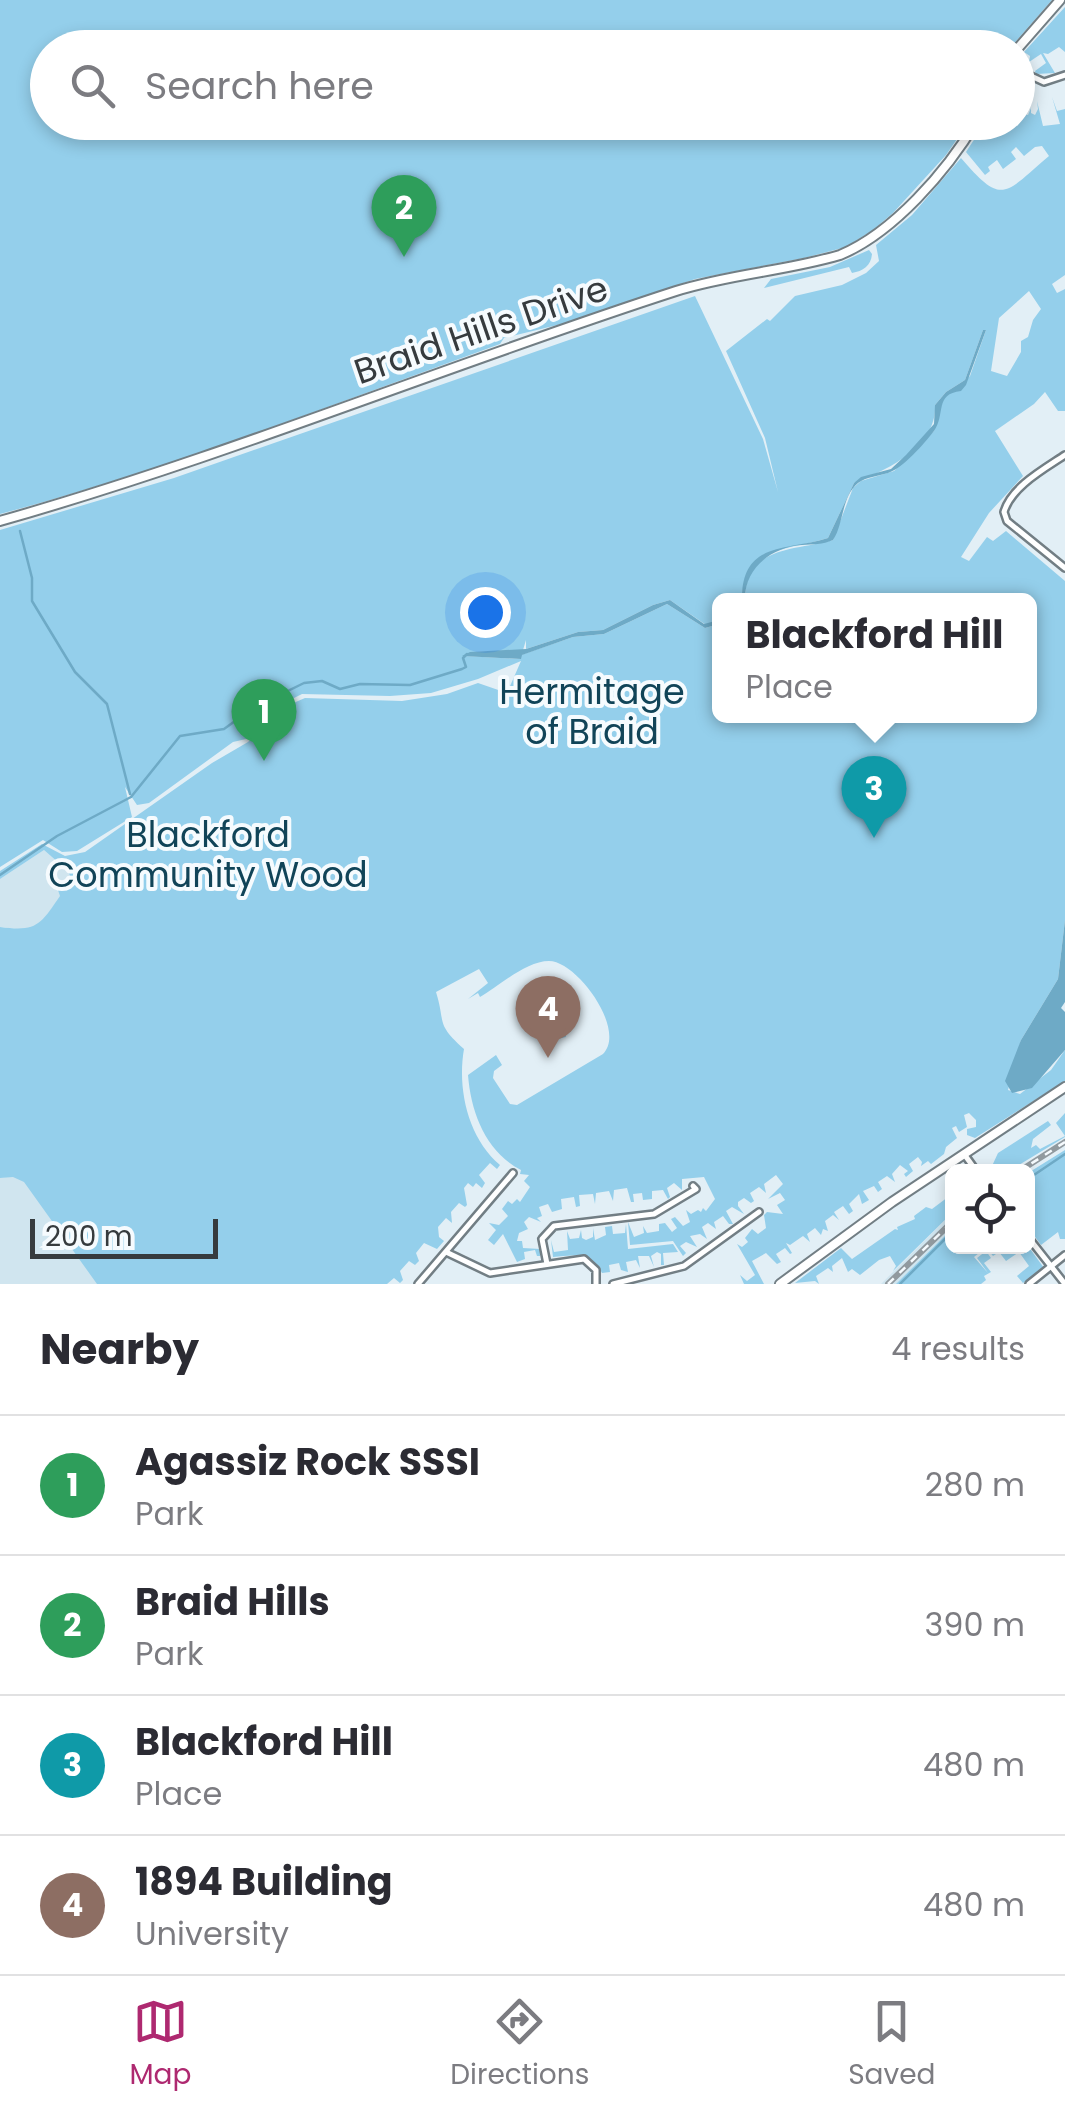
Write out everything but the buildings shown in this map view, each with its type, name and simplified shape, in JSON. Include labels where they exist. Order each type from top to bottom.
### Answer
[{"type":"street","points":[[1034,30],[1060,0]]},
{"type":"street","points":[[1035,80],[1051,81],[1065,75]]},
{"type":"street","name":"Braid Hills Drive","points":[[0,520],[198,460],[516,344],[688,287],[840,255],[890,224],[964,140]]},
{"type":"street","points":[[1065,455],[1027,483],[1005,506],[1006,520],[1065,568]]},
{"type":"street","points":[[780,1284],[963,1153],[1065,1087]]},
{"type":"street","points":[[963,1153],[971,1164]]},
{"type":"street","points":[[418,1284],[514,1172]]},
{"type":"street","points":[[547,1264],[542,1239],[554,1226],[654,1214],[696,1189],[694,1186]]},
{"type":"street","points":[[613,1284],[684,1266],[760,1212]]},
{"type":"street","points":[[1035,1246],[1064,1284]]},
{"type":"street","points":[[446,1252],[490,1274],[586,1260],[596,1270],[596,1284]]},
{"type":"street","points":[[1029,1284],[1065,1255]]},
{"type":"shaded area","points":[[986,330],[966,385],[944,400],[937,425],[925,442],[894,470],[865,479],[852,489],[833,540],[770,555],[754,570],[743,593],[744,581],[758,557],[770,551],[828,538],[854,483],[861,477],[891,469],[934,424],[935,405],[965,380]]},
{"type":"shaded area","points":[[670,600],[704,624],[712,622],[712,626],[705,628],[667,604],[604,634],[573,637],[522,655],[521,659],[462,656],[470,652],[526,649],[578,632],[603,630]]},
{"type":"shaded area","points":[[44,850],[68,871],[72,881],[41,923],[25,930],[0,927],[0,879]]},
{"type":"shaded area","points":[[1065,920],[1065,1002],[1061,1008],[1065,1012],[1065,1050],[1032,1088],[1012,1093],[1005,1081],[1021,1040],[1058,979]]},
{"type":"shaded area","points":[[13,1176],[24,1181],[104,1284],[0,1284],[0,1178]]},
{"type":"shaded area","points":[[945,1220],[945,1239],[900,1284],[881,1284]]},
{"type":"green space","points":[[0,0],[1052,0],[1026,30],[30,30],[30,140],[956,140],[893,213],[846,247],[695,279],[578,320],[504,338],[500,344],[252,435],[0,514]]},
{"type":"green space","points":[[1065,7],[1065,52],[1059,47],[1043,53],[1055,73],[1036,74],[1046,63],[1041,54],[1035,58],[1035,40]]},
{"type":"green space","points":[[1052,97],[1057,111],[1065,109],[1065,275],[1052,284],[1057,293],[1065,289],[1065,411],[1058,411],[1045,392],[995,431],[1023,476],[989,513],[961,557],[969,561],[987,537],[993,541],[1006,531],[1065,581],[1065,920],[1058,979],[1021,1040],[1008,1090],[1020,1094],[1051,1070],[1065,1050],[1065,1081],[975,1138],[967,1135],[967,1129],[976,1127],[976,1120],[969,1113],[964,1115],[967,1127],[959,1132],[956,1126],[952,1128],[957,1138],[931,1164],[928,1161],[921,1166],[918,1157],[909,1164],[913,1171],[906,1177],[908,1171],[900,1165],[892,1174],[895,1182],[887,1176],[878,1182],[882,1189],[878,1192],[874,1186],[863,1191],[869,1200],[862,1204],[859,1194],[849,1204],[853,1211],[849,1214],[843,1206],[834,1212],[839,1220],[833,1215],[825,1221],[828,1231],[823,1229],[821,1235],[815,1228],[807,1234],[810,1242],[803,1236],[790,1245],[786,1243],[792,1253],[785,1248],[776,1254],[781,1262],[777,1264],[766,1253],[752,1261],[764,1284],[744,1284],[740,1275],[747,1281],[755,1275],[737,1244],[742,1247],[748,1242],[745,1238],[752,1229],[758,1234],[766,1228],[767,1212],[783,1214],[777,1205],[785,1200],[780,1193],[768,1199],[783,1184],[776,1175],[764,1184],[766,1193],[759,1187],[750,1193],[754,1201],[744,1198],[738,1202],[744,1214],[732,1207],[726,1211],[733,1224],[723,1216],[714,1222],[716,1229],[708,1223],[702,1227],[707,1239],[700,1234],[690,1236],[697,1247],[686,1242],[680,1246],[686,1253],[683,1256],[673,1241],[630,1245],[628,1222],[634,1237],[644,1233],[643,1226],[647,1233],[659,1231],[659,1224],[665,1223],[672,1232],[677,1228],[671,1219],[675,1217],[683,1226],[690,1222],[686,1210],[691,1214],[703,1208],[706,1211],[715,1199],[704,1177],[682,1179],[682,1190],[674,1183],[667,1188],[668,1199],[663,1190],[652,1191],[652,1199],[643,1200],[642,1193],[633,1194],[631,1202],[627,1188],[614,1190],[613,1201],[609,1191],[596,1193],[595,1204],[593,1194],[579,1195],[580,1206],[576,1207],[574,1197],[561,1199],[562,1209],[552,1212],[548,1204],[539,1207],[542,1216],[537,1218],[541,1222],[529,1217],[524,1222],[528,1229],[519,1233],[517,1241],[522,1241],[523,1248],[540,1249],[540,1256],[535,1250],[524,1252],[525,1259],[517,1262],[503,1234],[494,1245],[488,1240],[496,1230],[489,1223],[499,1225],[508,1216],[502,1209],[508,1201],[520,1202],[530,1187],[524,1181],[529,1175],[520,1174],[521,1170],[490,1142],[477,1117],[468,1075],[496,1055],[502,1065],[494,1071],[493,1078],[510,1104],[517,1105],[603,1054],[609,1043],[609,1029],[596,998],[573,972],[560,964],[549,961],[531,965],[480,997],[478,993],[468,999],[488,983],[479,969],[436,992],[445,1028],[464,1049],[462,1080],[467,1112],[480,1141],[500,1165],[497,1169],[490,1163],[479,1175],[485,1183],[482,1188],[468,1183],[464,1188],[467,1205],[459,1203],[451,1212],[452,1223],[446,1218],[438,1227],[439,1237],[444,1241],[437,1249],[424,1243],[416,1253],[419,1261],[415,1265],[409,1261],[400,1271],[400,1283],[394,1278],[387,1284],[97,1284],[24,1182],[13,1177],[0,1178],[0,927],[36,924],[60,896],[58,890],[72,881],[68,871],[44,850],[0,879],[0,871],[42,844],[65,856],[85,852],[248,742],[284,707],[305,698],[402,701],[447,694],[478,683],[507,693],[521,661],[431,693],[302,694],[282,704],[246,739],[233,742],[149,803],[137,805],[125,787],[132,817],[77,851],[62,852],[43,840],[0,867],[0,530],[174,478],[695,296],[763,439],[778,492],[765,438],[726,351],[767,319],[770,321],[795,296],[842,285],[866,273],[879,261],[876,245],[912,215],[961,158],[995,189],[1004,190],[1022,179],[1049,156],[1042,146],[1024,156],[1016,147],[1011,152],[1016,159],[1003,169],[997,160],[985,175],[966,152],[974,140],[1035,140],[1037,101],[1043,126],[1060,124]],"holes":[[[1029,291],[1041,309],[1028,337],[1021,341],[1021,352],[1007,376],[991,371],[999,318]],[[986,330],[970,376],[943,399],[934,431],[894,471],[861,481],[853,488],[833,540],[788,549],[763,560],[753,569],[746,593],[1037,593],[1037,723],[712,723],[712,626],[705,628],[667,604],[604,634],[573,637],[521,655],[520,659],[464,656],[523,650],[526,640],[526,649],[578,632],[603,630],[670,600],[706,625],[712,623],[712,593],[743,593],[750,569],[759,560],[770,553],[828,538],[854,483],[895,464],[919,445],[928,433],[935,405],[965,380]]]},
{"type":"green space","points":[[869,250],[870,262],[860,271],[852,273],[849,267],[764,288],[771,279],[830,267]]},
{"type":"green space","points":[[571,1004],[579,1015],[564,1024],[566,1037],[548,1041],[540,1029],[541,1022]]},
{"type":"green space","points":[[1065,1113],[1065,1136],[1056,1123]]},
{"type":"green space","points":[[1048,1121],[1051,1125],[1033,1139],[1031,1148],[1036,1145],[1040,1149],[1065,1136],[1021,1164],[993,1164],[998,1153]]},
{"type":"green space","points":[[1065,1150],[1065,1239],[1060,1239],[1058,1232],[1041,1245],[1035,1237],[1035,1169]]},
{"type":"green space","points":[[945,1199],[945,1220],[893,1271],[896,1266],[890,1256],[860,1275],[852,1269],[848,1272],[842,1258],[832,1266],[833,1272],[828,1268],[816,1276],[819,1284],[795,1283],[841,1248],[852,1259],[915,1219],[926,1207],[932,1209]]},
{"type":"green space","points":[[626,1224],[628,1249],[673,1244],[678,1252],[663,1253],[661,1265],[661,1254],[657,1252],[651,1256],[654,1267],[649,1256],[638,1256],[640,1268],[636,1260],[626,1262],[628,1272],[621,1270],[619,1263],[609,1265],[610,1272],[602,1273],[587,1258],[553,1257],[551,1240],[554,1252],[568,1250],[567,1231],[570,1239],[579,1238],[581,1230],[586,1240],[593,1237],[593,1228],[595,1240],[606,1235],[605,1227],[612,1226],[613,1234],[625,1233]]},
{"type":"green space","points":[[945,1236],[945,1254],[978,1254],[974,1257],[988,1273],[977,1258],[988,1254],[991,1258],[984,1263],[991,1272],[981,1284],[896,1284]]},
{"type":"green space","points":[[1020,1254],[1034,1254],[1044,1268],[1023,1283],[1017,1276],[1029,1266]]},
{"type":"waterway","points":[[20,531],[32,578],[32,601],[75,672],[107,704],[130,794]]},
{"type":"waterway","points":[[0,875],[57,836],[131,797],[180,736],[224,729],[253,708],[304,683],[322,681],[340,689],[360,684],[410,685],[466,667],[463,658],[467,654]]},
{"type":"waterway","points":[[1035,1174],[1065,1154]]},
{"type":"waterway","points":[[900,1284],[945,1239]]},
{"type":"railway","points":[[1031,1164],[1065,1142]]},
{"type":"railway","points":[[888,1284],[945,1229]]},
{"type":"place","name":"Braid Hills","points":[[404,257]]},
{"type":"place","name":"Agassiz Rock SSSI","points":[[264,761]]},
{"type":"place","name":"Blackford Hill","points":[[874,838]]},
{"type":"place","name":"1894 Building","points":[[548,1058]]},
{"type":"park label","name":"Hermitage of Braid","points":[[592,712]]},
{"type":"park label","name":"Blackford Community Wood","points":[[208,855]]}]
